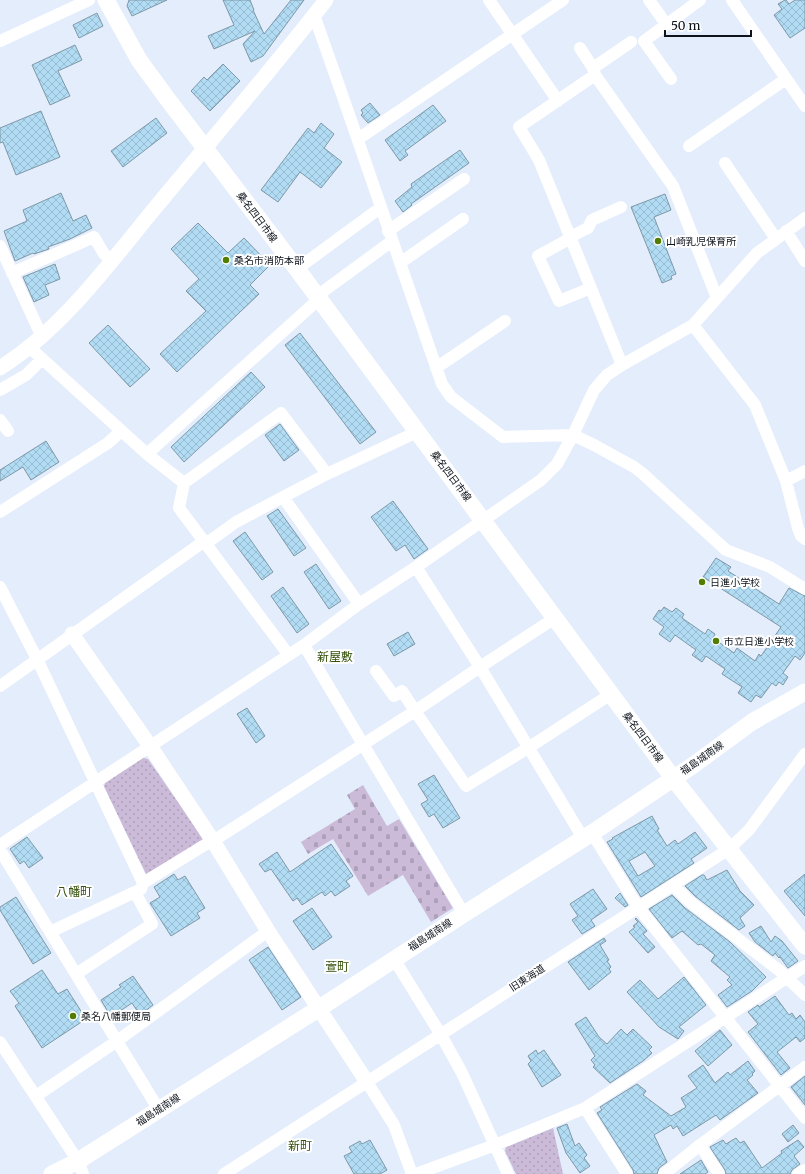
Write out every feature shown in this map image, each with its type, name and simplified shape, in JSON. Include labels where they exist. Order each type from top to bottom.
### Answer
[{"type":"main road","name":"桑名四日市線","points":[[106,0],[139,60],[204,148],[297,269],[673,778],[805,946]]},
{"type":"main road","name":"福島城南線","points":[[52,1174],[81,1167],[159,1110],[588,835],[673,778],[752,722],[805,692]]},
{"type":"street","points":[[0,41],[89,0]]},
{"type":"street","points":[[0,368],[42,337],[64,316],[112,260],[326,0]]},
{"type":"street","points":[[489,0],[558,101]]},
{"type":"street","points":[[358,140],[563,0]]},
{"type":"street","points":[[649,0],[666,24]]},
{"type":"street","points":[[671,79],[644,41],[700,0]]},
{"type":"street","points":[[732,0],[805,106]]},
{"type":"street","points":[[314,15],[436,368],[442,384],[451,397],[503,437],[573,435],[594,445],[634,467],[726,550],[770,567],[805,589]]},
{"type":"street","points":[[622,365],[539,160],[519,127],[558,101],[630,42]]},
{"type":"street","points":[[580,48],[594,72],[673,186],[717,298]]},
{"type":"street","points":[[689,146],[786,79]]},
{"type":"street","points":[[724,163],[776,239]]},
{"type":"street","points":[[148,454],[318,298],[390,236],[464,179]]},
{"type":"street","points":[[591,288],[559,301],[538,256],[588,228],[592,220],[621,207]]},
{"type":"street","points":[[297,269],[380,208]]},
{"type":"street","points":[[0,845],[288,654],[304,645],[359,604],[416,567],[550,473],[557,464],[573,435],[594,390],[607,375],[693,325],[757,253],[805,218]]},
{"type":"street","points":[[400,263],[463,219]]},
{"type":"street","points":[[786,231],[805,261]]},
{"type":"street","points":[[12,273],[94,236],[104,254],[112,260]]},
{"type":"street","points":[[0,246],[42,337]]},
{"type":"street","points":[[436,368],[505,321]]},
{"type":"street","points":[[693,325],[755,405],[786,481],[798,528],[801,536],[805,539]]},
{"type":"street","points":[[29,347],[121,431],[184,483]]},
{"type":"street","points":[[0,390],[26,375],[42,359]]},
{"type":"street","points":[[288,654],[179,508],[184,483],[281,413],[327,474]]},
{"type":"street","points":[[0,420],[8,431]]},
{"type":"street","points":[[0,512],[108,443],[121,431]]},
{"type":"street","points":[[0,686],[203,542],[211,540],[236,522],[283,496],[417,432]]},
{"type":"street","points":[[786,481],[805,471]]},
{"type":"street","points":[[283,496],[359,604]]},
{"type":"street","points":[[416,567],[480,667],[528,748],[638,907],[778,1086],[805,1118]]},
{"type":"street","points":[[0,588],[37,659],[143,882],[141,889],[50,932]]},
{"type":"street","points":[[143,882],[202,846],[213,841],[556,618]]},
{"type":"street","points":[[72,634],[150,746],[213,841],[268,931],[367,1082],[394,1125],[412,1174]]},
{"type":"street","points":[[304,645],[464,914]]},
{"type":"street","points":[[376,671],[394,696],[402,691],[466,786],[611,694]]},
{"type":"street","name":"旧東海道","points":[[224,1174],[673,884],[730,849],[748,830],[805,754]]},
{"type":"street","points":[[0,850],[159,1110]]},
{"type":"street","points":[[673,884],[690,902],[780,971],[805,995]]},
{"type":"street","points":[[76,974],[152,924],[135,892]]},
{"type":"street","points":[[36,1096],[117,1041],[268,931]]},
{"type":"street","points":[[394,959],[441,1035],[462,1073],[508,1174]]},
{"type":"street","points":[[416,1174],[495,1145],[585,1108],[805,966]]},
{"type":"street","points":[[0,1042],[81,1167]]},
{"type":"street","points":[[664,1174],[700,1145],[805,1067]]},
{"type":"street","points":[[585,1108],[627,1174]]},
{"type":"street","points":[[700,1145],[719,1174]]},
{"type":"street","points":[[798,1174],[805,1170]]},
{"type":"green space","points":[[141,757],[148,759],[203,838],[201,843],[146,874],[104,787],[105,782]]},
{"type":"green space","points":[[363,785],[387,826],[399,819],[453,908],[431,922],[403,875],[368,896],[333,839],[308,854],[301,842],[355,809],[347,795]]},
{"type":"green space","points":[[553,1128],[563,1174],[516,1174],[505,1151],[506,1147]]},
{"type":"building","points":[[129,0],[167,0],[132,16],[127,6]]},
{"type":"building","points":[[223,0],[250,0],[264,34],[291,0],[304,0],[263,56],[251,62],[243,44],[255,31],[214,49],[208,36],[234,25]]},
{"type":"building","points":[[785,0],[789,4],[795,0],[805,0],[805,28],[790,38],[774,15],[782,9],[778,4]]},
{"type":"building","points":[[97,13],[103,26],[79,38],[73,25]]},
{"type":"building","points":[[75,45],[82,60],[58,71],[70,96],[50,105],[32,65]]},
{"type":"building","points":[[223,64],[240,81],[210,111],[191,91],[204,77],[207,80]]},
{"type":"building","points":[[370,103],[380,115],[368,123],[361,115],[363,113],[361,110]]},
{"type":"building","points":[[433,105],[446,121],[405,151],[408,155],[400,161],[385,140]]},
{"type":"building","points":[[41,111],[60,157],[16,175],[3,142],[0,143],[0,128]]},
{"type":"building","points":[[156,118],[167,133],[123,167],[111,151]]},
{"type":"building","points":[[321,123],[334,134],[324,148],[342,162],[321,188],[300,172],[278,202],[261,190],[308,128],[314,133]]},
{"type":"building","points":[[460,150],[469,163],[411,204],[412,205],[403,212],[395,201],[412,187],[411,184]]},
{"type":"building","points":[[61,193],[73,221],[86,215],[92,228],[70,239],[48,247],[49,249],[34,254],[33,253],[15,261],[4,231],[27,221],[23,210]]},
{"type":"building","points":[[665,194],[671,210],[654,217],[676,274],[671,276],[672,279],[662,283],[631,207]]},
{"type":"building","points":[[198,223],[228,253],[244,238],[270,265],[250,285],[259,294],[177,372],[160,354],[206,311],[186,291],[199,279],[171,249]]},
{"type":"building","points":[[55,264],[60,279],[45,285],[49,295],[34,302],[23,277]]},
{"type":"building","points":[[108,325],[150,369],[130,387],[89,343]]},
{"type":"building","points":[[300,333],[376,432],[360,444],[285,345]]},
{"type":"building","points":[[251,372],[265,387],[184,462],[171,447]]},
{"type":"building","points":[[280,424],[299,450],[284,461],[265,435]]},
{"type":"building","points":[[46,441],[59,462],[31,480],[23,467],[0,481],[0,470]]},
{"type":"building","points":[[393,501],[428,549],[414,559],[405,545],[396,551],[371,517]]},
{"type":"building","points":[[278,509],[306,548],[294,556],[267,516]]},
{"type":"building","points":[[245,532],[273,572],[262,580],[233,541]]},
{"type":"building","points":[[716,558],[731,567],[728,571],[779,604],[789,588],[805,596],[805,653],[800,660],[795,656],[783,673],[788,677],[783,685],[779,682],[776,686],[772,683],[761,698],[756,695],[751,702],[738,693],[742,687],[722,674],[725,669],[706,656],[702,662],[692,655],[696,650],[675,635],[670,642],[659,634],[664,627],[653,619],[659,610],[661,611],[664,607],[672,612],[676,608],[684,614],[682,618],[705,634],[708,629],[715,634],[713,638],[734,653],[737,648],[755,661],[759,654],[761,656],[781,627],[703,577]]},
{"type":"building","points":[[316,564],[341,601],[329,609],[304,572]]},
{"type":"building","points":[[283,587],[309,624],[297,633],[271,596]]},
{"type":"building","points":[[408,632],[415,644],[394,656],[387,644]]},
{"type":"building","points":[[247,708],[265,736],[256,743],[237,714]]},
{"type":"building","points":[[434,775],[460,818],[443,828],[434,814],[429,817],[421,804],[428,800],[418,784]]},
{"type":"building","points":[[652,816],[659,829],[657,830],[667,846],[675,840],[678,844],[695,832],[707,848],[691,859],[694,863],[641,897],[607,842],[613,839],[612,838]],"holes":[[[645,852],[655,866],[638,876],[629,861]]]},
{"type":"building","points":[[27,837],[43,858],[29,868],[24,861],[20,864],[10,849]]},
{"type":"building","points":[[331,844],[353,876],[346,881],[350,886],[335,896],[331,891],[325,896],[322,892],[302,905],[297,898],[293,901],[271,869],[265,872],[259,864],[277,852],[290,872]]},
{"type":"building","points":[[727,870],[740,891],[754,905],[740,918],[745,926],[739,930],[695,896],[685,886],[702,875],[704,875],[707,880]]},
{"type":"building","points":[[174,874],[178,880],[185,876],[205,908],[197,913],[200,918],[171,936],[150,903],[160,897],[154,887]]},
{"type":"building","points":[[805,874],[805,916],[784,891]]},
{"type":"building","points":[[593,889],[607,909],[591,920],[595,926],[582,934],[572,920],[578,916],[570,904]]},
{"type":"building","points":[[620,893],[628,905],[625,907],[615,898]]},
{"type":"building","points":[[672,895],[685,908],[730,942],[766,977],[752,991],[727,1007],[718,995],[732,985],[727,980],[730,977],[711,961],[715,955],[701,944],[698,945],[682,931],[672,938],[649,909]]},
{"type":"building","points":[[16,897],[51,953],[33,964],[0,910],[0,907]]},
{"type":"building","points":[[312,908],[332,937],[313,950],[293,921]]},
{"type":"building","points":[[636,918],[647,931],[643,934],[655,947],[648,953],[629,932],[638,922],[635,919]]},
{"type":"building","points":[[761,926],[771,942],[775,936],[782,941],[798,961],[788,968],[775,953],[773,956],[755,942],[749,933]]},
{"type":"building","points":[[604,938],[606,941],[600,945],[609,960],[607,961],[611,967],[609,969],[611,972],[589,990],[568,962]]},
{"type":"building","points":[[268,947],[301,997],[282,1010],[249,960]]},
{"type":"building","points":[[42,970],[58,994],[67,989],[86,1019],[42,1048],[15,1006],[19,1003],[10,991]]},
{"type":"building","points":[[133,976],[153,1005],[140,1015],[132,1003],[111,1017],[101,1000],[121,987],[119,985]]},
{"type":"building","points":[[684,977],[706,1005],[679,1027],[684,1031],[678,1039],[659,1027],[627,992],[640,980],[658,999]]},
{"type":"building","points":[[775,996],[789,1015],[792,1013],[796,1019],[800,1015],[805,1022],[805,1038],[800,1042],[796,1037],[777,1052],[790,1068],[781,1075],[748,1032],[758,1024],[748,1012],[758,1005],[759,1007]]},
{"type":"building","points":[[586,1017],[599,1037],[607,1044],[621,1029],[627,1035],[633,1029],[652,1047],[649,1050],[652,1053],[643,1061],[610,1083],[593,1067],[595,1065],[591,1060],[595,1056],[575,1024]]},
{"type":"building","points":[[720,1030],[732,1045],[708,1066],[695,1051]]},
{"type":"building","points":[[536,1050],[538,1054],[544,1050],[561,1075],[542,1087],[528,1064],[531,1061],[528,1056]]},
{"type":"building","points":[[748,1061],[755,1071],[747,1080],[758,1093],[720,1120],[716,1115],[683,1136],[677,1126],[673,1129],[671,1125],[654,1135],[667,1162],[659,1168],[657,1174],[634,1174],[633,1170],[597,1113],[602,1110],[600,1107],[637,1084],[646,1091],[643,1095],[671,1116],[686,1107],[681,1098],[697,1088],[688,1076],[703,1065],[715,1083],[728,1072],[730,1075]]},
{"type":"building","points":[[805,1076],[805,1105],[791,1087]]},
{"type":"building","points":[[567,1124],[575,1146],[579,1143],[587,1155],[584,1158],[590,1166],[580,1173],[566,1153],[557,1128]]},
{"type":"building","points":[[793,1125],[799,1133],[788,1142],[782,1134]]},
{"type":"building","points":[[736,1138],[740,1143],[744,1141],[762,1168],[782,1153],[781,1151],[798,1140],[804,1147],[794,1156],[800,1164],[792,1170],[790,1174],[726,1174],[710,1147],[723,1140],[726,1144]]},
{"type":"building","points":[[370,1140],[387,1170],[380,1174],[354,1174],[344,1156],[352,1152],[349,1147],[360,1141],[362,1144]]},
{"type":"building","points":[[701,1160],[708,1172],[705,1174],[680,1174]]},
{"type":"place","name":"山崎乳児保育所","points":[[658,241]]},
{"type":"place","name":"桑名市消防本部","points":[[226,260]]},
{"type":"place","name":"日進小学校","points":[[702,582]]},
{"type":"place","name":"市立日進小学校","points":[[716,641]]},
{"type":"place","name":"桑名八幡郵便局","points":[[73,1016]]},
{"type":"district","name":"新屋敷","points":[[335,656]]},
{"type":"district","name":"八幡町","points":[[74,891]]},
{"type":"district","name":"萱町","points":[[337,966]]},
{"type":"district","name":"新町","points":[[300,1145]]}]
